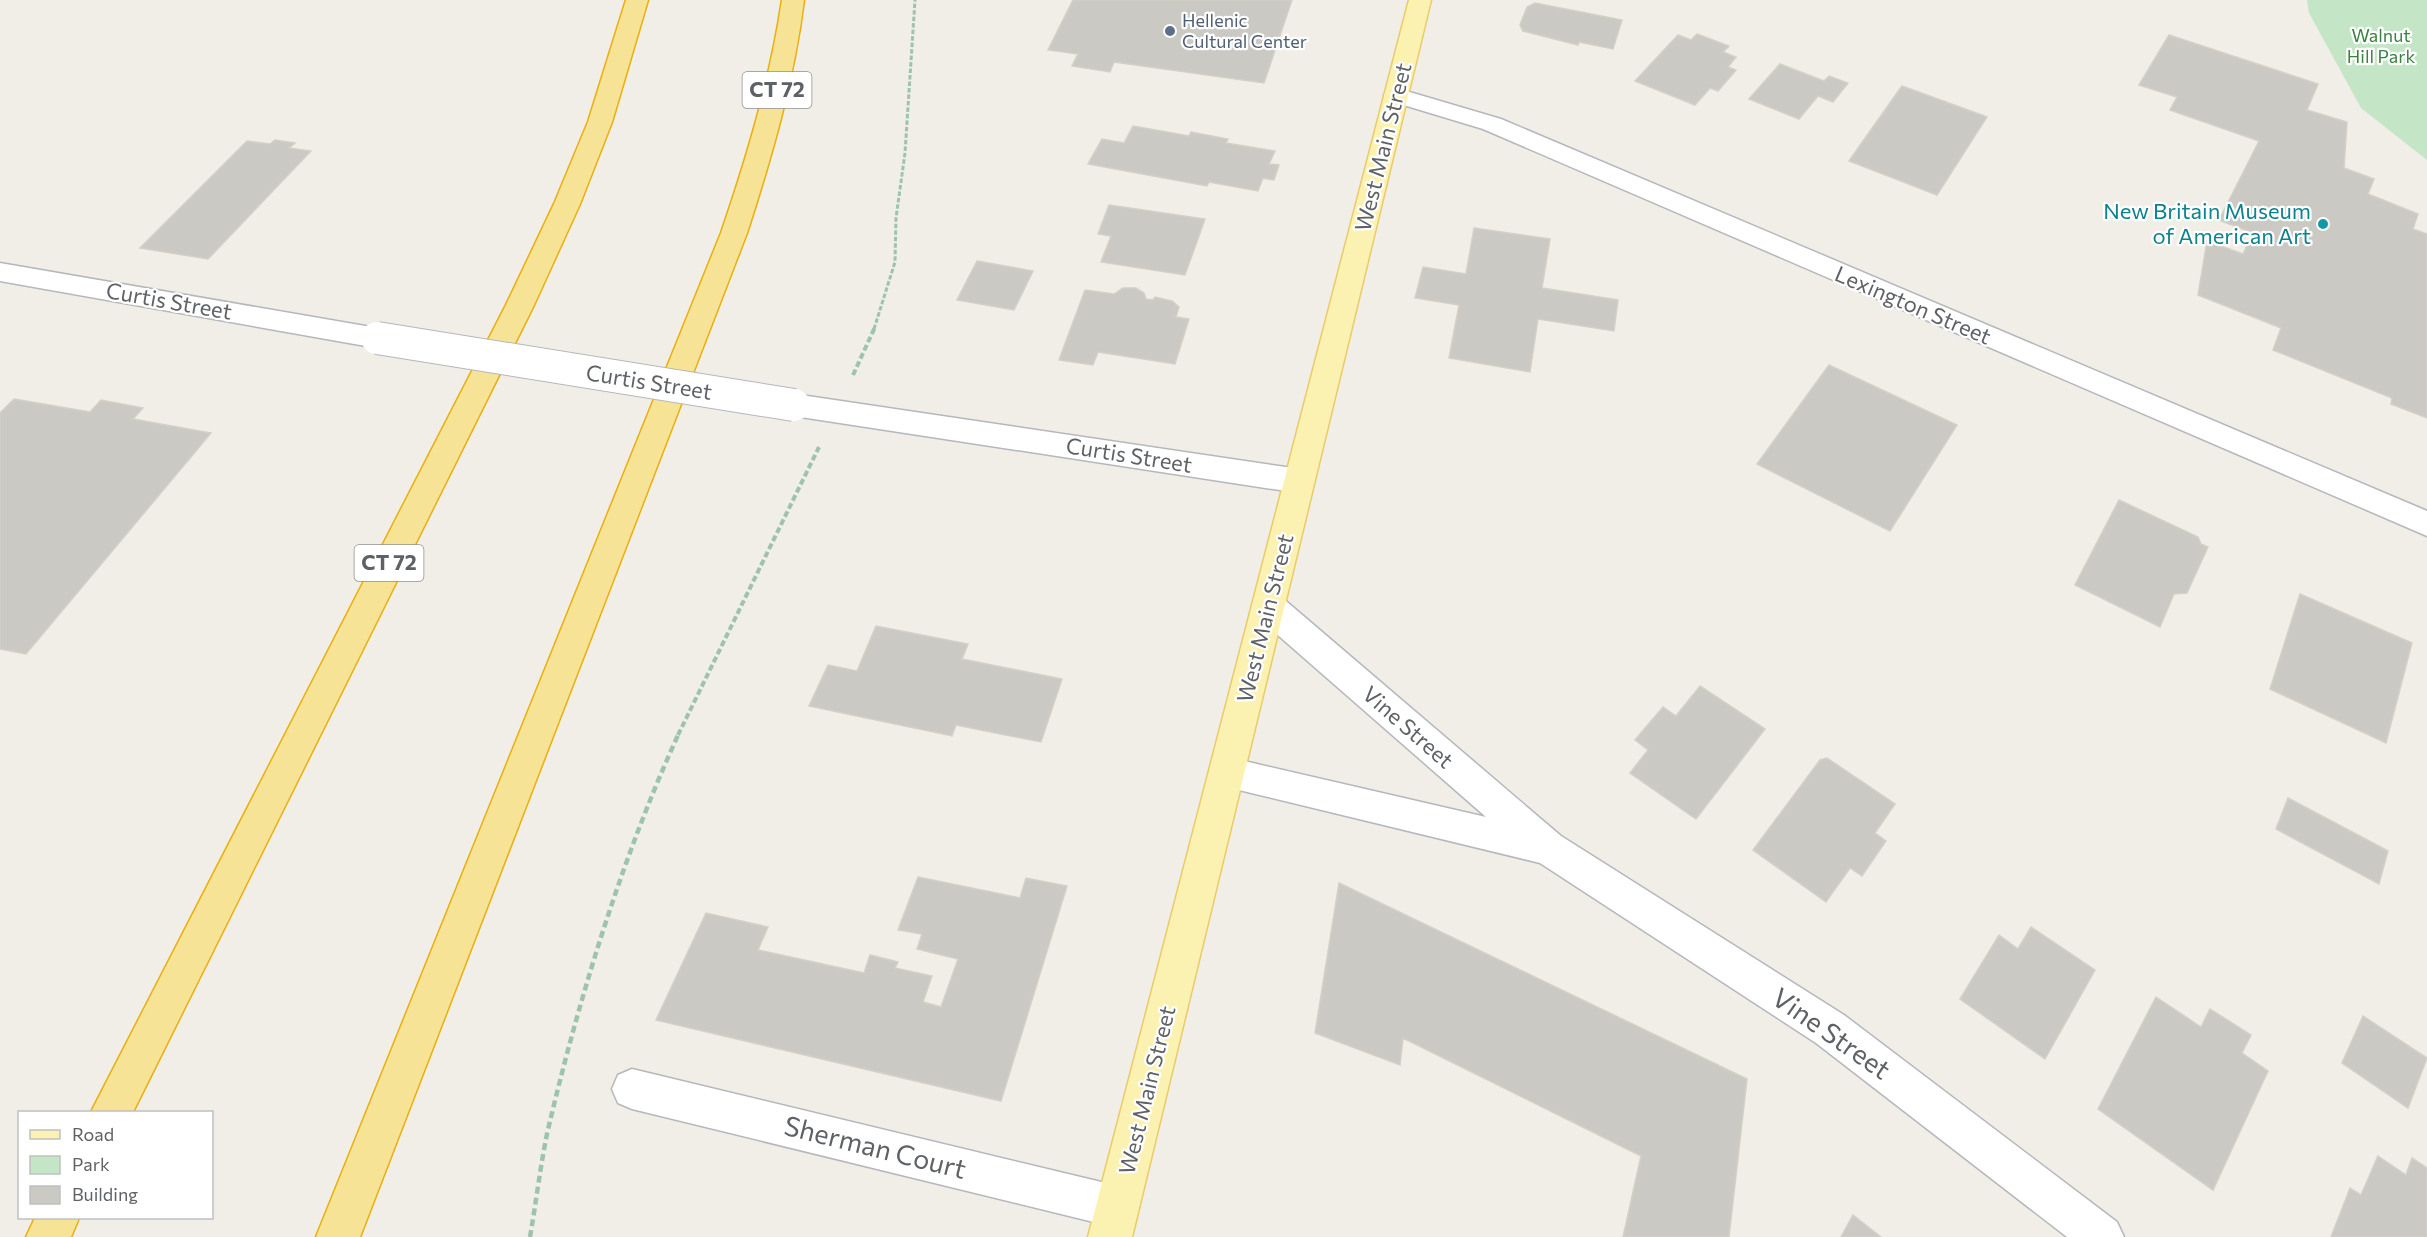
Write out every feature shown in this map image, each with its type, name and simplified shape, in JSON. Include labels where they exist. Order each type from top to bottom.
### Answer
[{"type":"highway","name":"CT 72","points":[[112,1111],[520,305],[567,204],[600,122],[637,0]]},
{"type":"highway","name":"CT 72","points":[[338,1237],[730,243],[767,128],[784,62],[793,0]]},
{"type":"highway","points":[[48,1237],[57,1219]]},
{"type":"main road","name":"West Main Street","points":[[1114,1222],[1420,0]]},
{"type":"street","name":"Lexington Street","points":[[1396,95],[1492,124],[2427,524]]},
{"type":"street","name":"Curtis Street","points":[[0,272],[377,338],[794,405],[1299,482]]},
{"type":"street","name":"Vine Street","points":[[1268,606],[1548,848],[1830,1029],[2102,1237]]},
{"type":"street","name":"Vine Street","points":[[1227,773],[1548,848]]},
{"type":"street","name":"Sherman Court","points":[[632,1089],[1114,1222]]},
{"type":"path","points":[[851,379],[878,320],[895,262],[896,218],[905,153],[915,0]]},
{"type":"path","points":[[530,1237],[547,1135],[590,976],[651,794],[710,666],[819,446]]},
{"type":"green space","name":"Walnut Hill Park","points":[[2307,0],[2427,0],[2427,160],[2361,108],[2309,13]]},
{"type":"building","name":"Hellenic Cultural Center","points":[[1073,0],[1292,0],[1264,83],[1114,62],[1110,72],[1072,66],[1078,54],[1048,50]]},
{"type":"building","points":[[1535,3],[1622,20],[1613,49],[1579,42],[1578,45],[1523,31],[1520,25],[1527,7]]},
{"type":"building","points":[[1697,34],[1729,46],[1723,52],[1736,57],[1728,67],[1736,70],[1718,91],[1710,88],[1695,105],[1635,81],[1678,35],[1691,40]]},
{"type":"building","name":"New Britain Museum of American Art","points":[[2169,35],[2318,84],[2307,110],[2347,122],[2344,168],[2374,179],[2368,194],[2418,214],[2413,229],[2427,234],[2427,418],[2391,404],[2392,398],[2273,350],[2281,328],[2198,295],[2207,241],[2243,254],[2253,233],[2219,220],[2259,141],[2170,110],[2177,97],[2139,85]]},
{"type":"building","points":[[1780,64],[1824,81],[1829,76],[1848,83],[1833,102],[1818,96],[1799,119],[1749,99]]},
{"type":"building","points":[[1902,86],[1987,117],[1937,195],[1849,161]]},
{"type":"building","points":[[1133,126],[1189,136],[1191,132],[1228,139],[1226,143],[1275,151],[1269,164],[1279,165],[1274,180],[1263,178],[1258,191],[1209,182],[1207,186],[1088,164],[1102,139],[1124,143]]},
{"type":"building","points":[[275,140],[295,143],[289,148],[311,151],[208,259],[140,248],[247,141],[270,144]]},
{"type":"building","points":[[1109,205],[1205,219],[1185,275],[1101,262],[1111,236],[1098,234]]},
{"type":"building","points":[[1474,228],[1550,239],[1542,288],[1618,300],[1614,331],[1538,319],[1530,372],[1449,358],[1459,305],[1415,298],[1423,267],[1466,274]]},
{"type":"building","points":[[977,261],[1033,271],[1014,310],[957,300]]},
{"type":"building","points":[[1123,288],[1136,288],[1144,293],[1146,299],[1153,300],[1155,297],[1172,301],[1179,307],[1176,317],[1189,319],[1175,364],[1098,352],[1093,365],[1059,360],[1085,290],[1114,294]]},
{"type":"building","points":[[1829,365],[1957,425],[1890,531],[1757,464]]},
{"type":"building","points":[[14,399],[90,412],[101,400],[143,408],[133,419],[211,433],[26,654],[0,649],[0,413]]},
{"type":"building","points":[[2119,500],[2198,537],[2201,544],[2208,547],[2187,593],[2174,594],[2160,627],[2075,585]]},
{"type":"building","points":[[2300,594],[2412,643],[2386,743],[2270,689]]},
{"type":"building","points":[[876,626],[968,644],[962,659],[1062,679],[1041,742],[956,725],[952,736],[809,706],[828,665],[857,671]]},
{"type":"building","points":[[1700,686],[1765,729],[1696,819],[1630,773],[1648,750],[1635,740],[1663,707],[1676,716]]},
{"type":"building","points":[[1827,758],[1895,804],[1875,833],[1886,841],[1862,876],[1850,868],[1826,902],[1753,850],[1820,760]]},
{"type":"building","points":[[2288,798],[2388,851],[2379,884],[2276,829]]},
{"type":"building","points":[[918,877],[1020,898],[1026,878],[1067,886],[1001,1101],[656,1020],[706,913],[768,927],[758,950],[864,973],[870,955],[898,962],[895,968],[932,976],[923,1002],[941,1007],[958,959],[917,949],[922,934],[898,930]]},
{"type":"building","points":[[1339,883],[1747,1079],[1729,1237],[1623,1237],[1641,1156],[1403,1038],[1400,1065],[1315,1033]]},
{"type":"building","points":[[2031,927],[2095,970],[2045,1059],[1960,999],[1999,935],[2018,949]]},
{"type":"building","points":[[2156,997],[2201,1027],[2210,1009],[2251,1035],[2242,1053],[2268,1071],[2213,1190],[2098,1109]]},
{"type":"building","points":[[2363,1016],[2427,1058],[2408,1108],[2342,1063]]},
{"type":"building","points":[[2378,1156],[2406,1175],[2412,1158],[2427,1168],[2427,1237],[2331,1237],[2350,1188],[2361,1195]]},
{"type":"building","points":[[1853,1215],[1881,1237],[1841,1237]]},
{"type":"place","name":"Hellenic Cultural Center","points":[[1170,31]]},
{"type":"place","name":"New Britain Museum of American Art","points":[[2323,224]]}]
